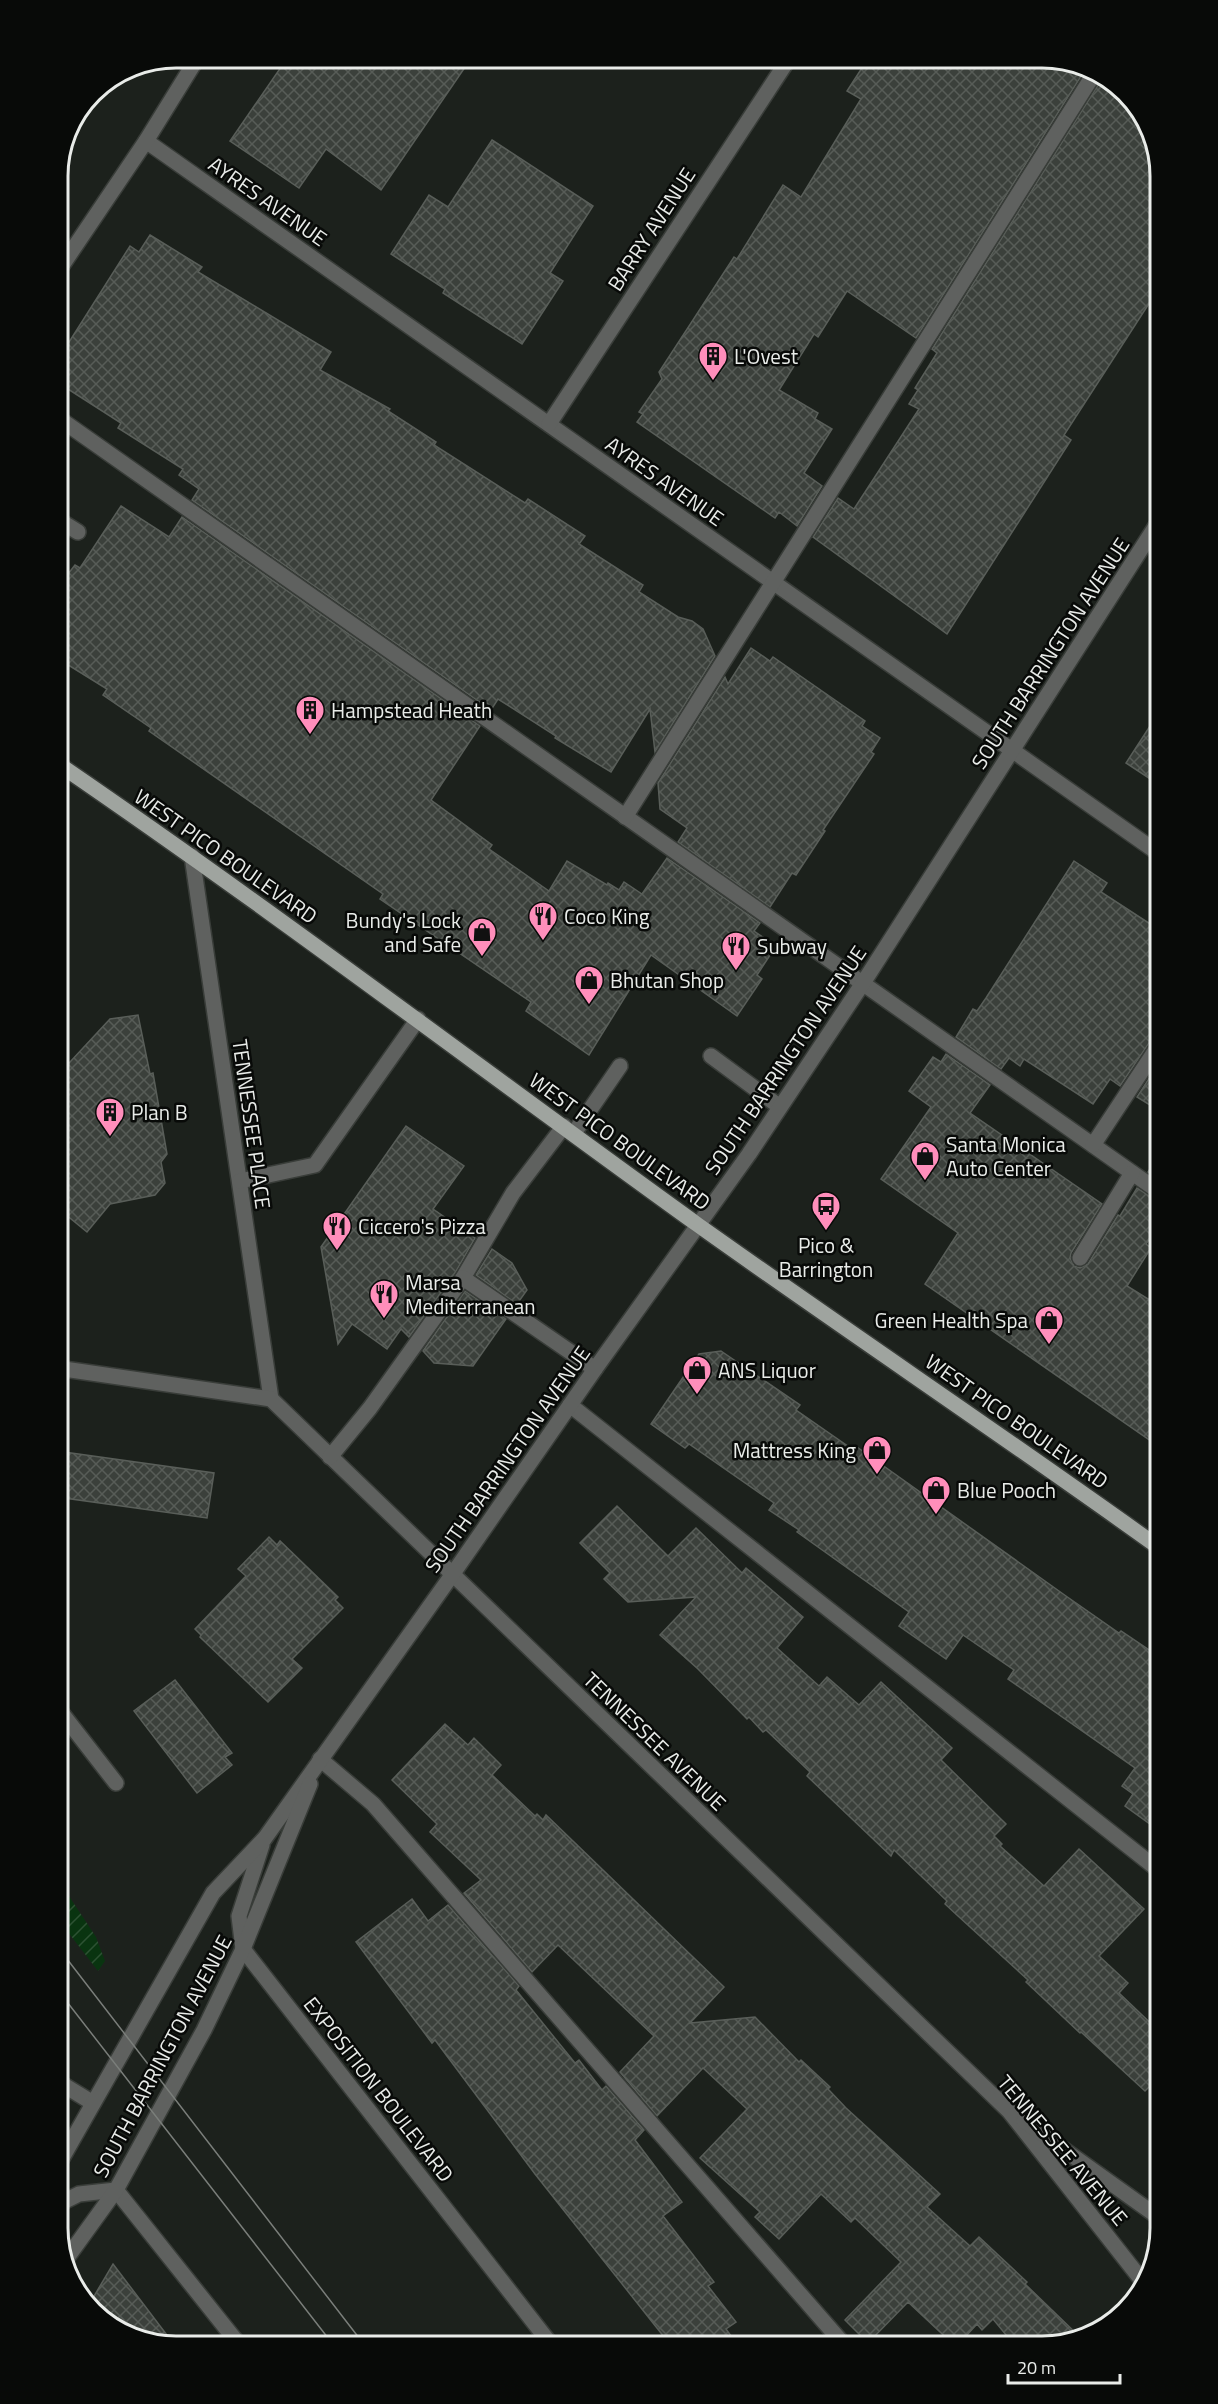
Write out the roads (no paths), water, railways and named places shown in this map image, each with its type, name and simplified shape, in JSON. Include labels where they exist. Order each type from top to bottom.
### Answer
[{"type":"main road","name":"WEST PICO BOULEVARD","points":[[68,770],[192,855],[698,1225],[1027,1452],[1150,1541]]},
{"type":"street","points":[[68,257],[146,141],[191,68]]},
{"type":"street","name":"BARRY AVENUE","points":[[549,424],[783,68]]},
{"type":"street","points":[[625,817],[1091,79]]},
{"type":"street","name":"AYRES AVENUE","points":[[146,141],[1150,847]]},
{"type":"street","points":[[68,425],[1150,1185]]},
{"type":"street","points":[[68,526],[78,532]]},
{"type":"street","name":"SOUTH BARRINGTON AVENUE","points":[[68,2147],[213,1893],[265,1838],[780,1107],[863,984],[1150,535]]},
{"type":"street","name":"TENNESSEE PLACE","points":[[192,855],[271,1399]]},
{"type":"street","points":[[240,1181],[315,1165],[418,1019]]},
{"type":"street","points":[[711,1056],[780,1107]]},
{"type":"street","points":[[1093,1145],[1150,1059]]},
{"type":"street","points":[[330,1456],[370,1408],[463,1278],[513,1193],[569,1130],[620,1066]]},
{"type":"street","points":[[1080,1258],[1132,1173]]},
{"type":"street","points":[[463,1278],[595,1369]]},
{"type":"street","points":[[68,1370],[271,1399]]},
{"type":"street","name":"TENNESSEE AVENUE","points":[[271,1399],[1009,2111],[1139,2276]]},
{"type":"street","points":[[570,1405],[1150,1863]]},
{"type":"street","points":[[68,1721],[116,1784]]},
{"type":"street","points":[[320,1759],[373,1804],[836,2336]]},
{"type":"street","name":"SOUTH BARRINGTON AVENUE","points":[[71,2253],[117,2190],[199,2039],[243,1949],[320,1759]]},
{"type":"street","points":[[243,1949],[239,1916],[265,1838]]},
{"type":"street","name":"EXPOSITION BOULEVARD","points":[[243,1949],[544,2336]]},
{"type":"street","points":[[68,2088],[93,2103]]},
{"type":"street","points":[[1009,2111],[1150,2211]]},
{"type":"street","points":[[68,2200],[79,2194],[117,2190],[232,2336]]},
{"type":"tram line","points":[[68,1960],[358,2336]]},
{"type":"tram line","points":[[68,2003],[326,2336]]},
{"type":"place","name":"L'Ovest","points":[[713,382]]},
{"type":"place","name":"Hampstead Heath","points":[[310,736]]},
{"type":"place","name":"Coco King","points":[[543,942]]},
{"type":"place","name":"Bundy's Lock and Safe","points":[[482,958]]},
{"type":"place","name":"Subway","points":[[736,972]]},
{"type":"place","name":"Bhutan Shop","points":[[589,1006]]},
{"type":"place","name":"Plan B","points":[[110,1138]]},
{"type":"place","name":"Santa Monica Auto Center","points":[[925,1182]]},
{"type":"place","name":"Pico & Barrington","points":[[826,1232]]},
{"type":"place","name":"Ciccero's Pizza","points":[[337,1252]]},
{"type":"place","name":"Marsa Mediterranean","points":[[384,1320]]},
{"type":"place","name":"Green Health Spa","points":[[1049,1346]]},
{"type":"place","name":"ANS Liquor","points":[[697,1396]]},
{"type":"place","name":"Mattress King","points":[[877,1476]]},
{"type":"place","name":"Blue Pooch","points":[[936,1516]]}]
